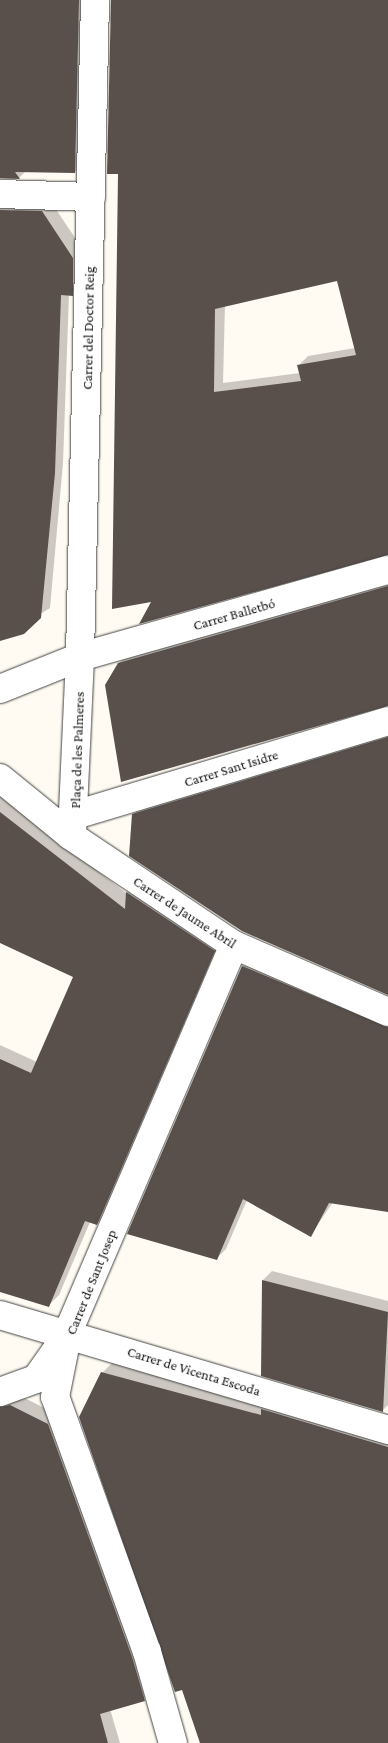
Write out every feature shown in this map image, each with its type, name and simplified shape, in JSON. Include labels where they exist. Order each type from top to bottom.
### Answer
[{"type":"street","name":"Carrer del Doctor Reig","points":[[80,657],[95,0]]},
{"type":"street","points":[[0,194],[91,197]]},
{"type":"street","name":"Carrer Balletbó","points":[[80,657],[388,570]]},
{"type":"street","points":[[0,689],[80,657]]},
{"type":"street","name":"Plaça de les Palmeres","points":[[73,826],[80,657]]},
{"type":"street","name":"Carrer Sant Isidre","points":[[73,826],[388,721]]},
{"type":"street","name":"Plaça de les Palmeres","points":[[0,778],[73,826]]},
{"type":"street","name":"Carrer de Jaume Abril","points":[[73,826],[234,945],[388,1012]]},
{"type":"street","name":"Carrer de Sant Josep","points":[[173,1743],[147,1652],[55,1398],[68,1332],[234,945]]},
{"type":"street","name":"Carrer de Vicenta Escoda","points":[[0,1315],[68,1332],[388,1430]]},
{"type":"street","points":[[0,1392],[36,1379],[68,1332]]},
{"type":"building","points":[[0,0],[79,0],[75,173],[15,172],[20,179],[0,178]]},
{"type":"building","points":[[111,0],[388,0],[388,555],[139,624],[151,602],[112,609],[118,174],[107,174]],"holes":[[[337,281],[356,355],[297,365],[301,381],[214,392],[215,309]]]},
{"type":"building","points":[[0,210],[42,211],[73,258],[73,296],[61,295],[55,473],[41,618],[24,634],[0,641]]},
{"type":"building","points":[[388,586],[388,706],[121,782],[105,685],[118,663]]},
{"type":"building","points":[[388,737],[388,995],[242,931],[129,856],[132,814]]},
{"type":"building","points":[[0,812],[125,909],[126,892],[215,951],[97,1225],[85,1221],[49,1307],[0,1292],[0,1059],[31,1073],[73,977],[0,943]]},
{"type":"building","points":[[242,966],[388,1027],[388,1212],[329,1203],[311,1237],[243,1199],[217,1260],[127,1234]]},
{"type":"building","points":[[262,1280],[388,1312],[383,1412],[261,1376]]},
{"type":"building","points":[[101,1372],[261,1415],[261,1409],[388,1447],[388,1743],[200,1743],[182,1690],[175,1692],[79,1417]]},
{"type":"building","points":[[10,1405],[48,1424],[132,1657],[145,1701],[100,1714],[108,1743],[0,1743],[0,1407]]}]
